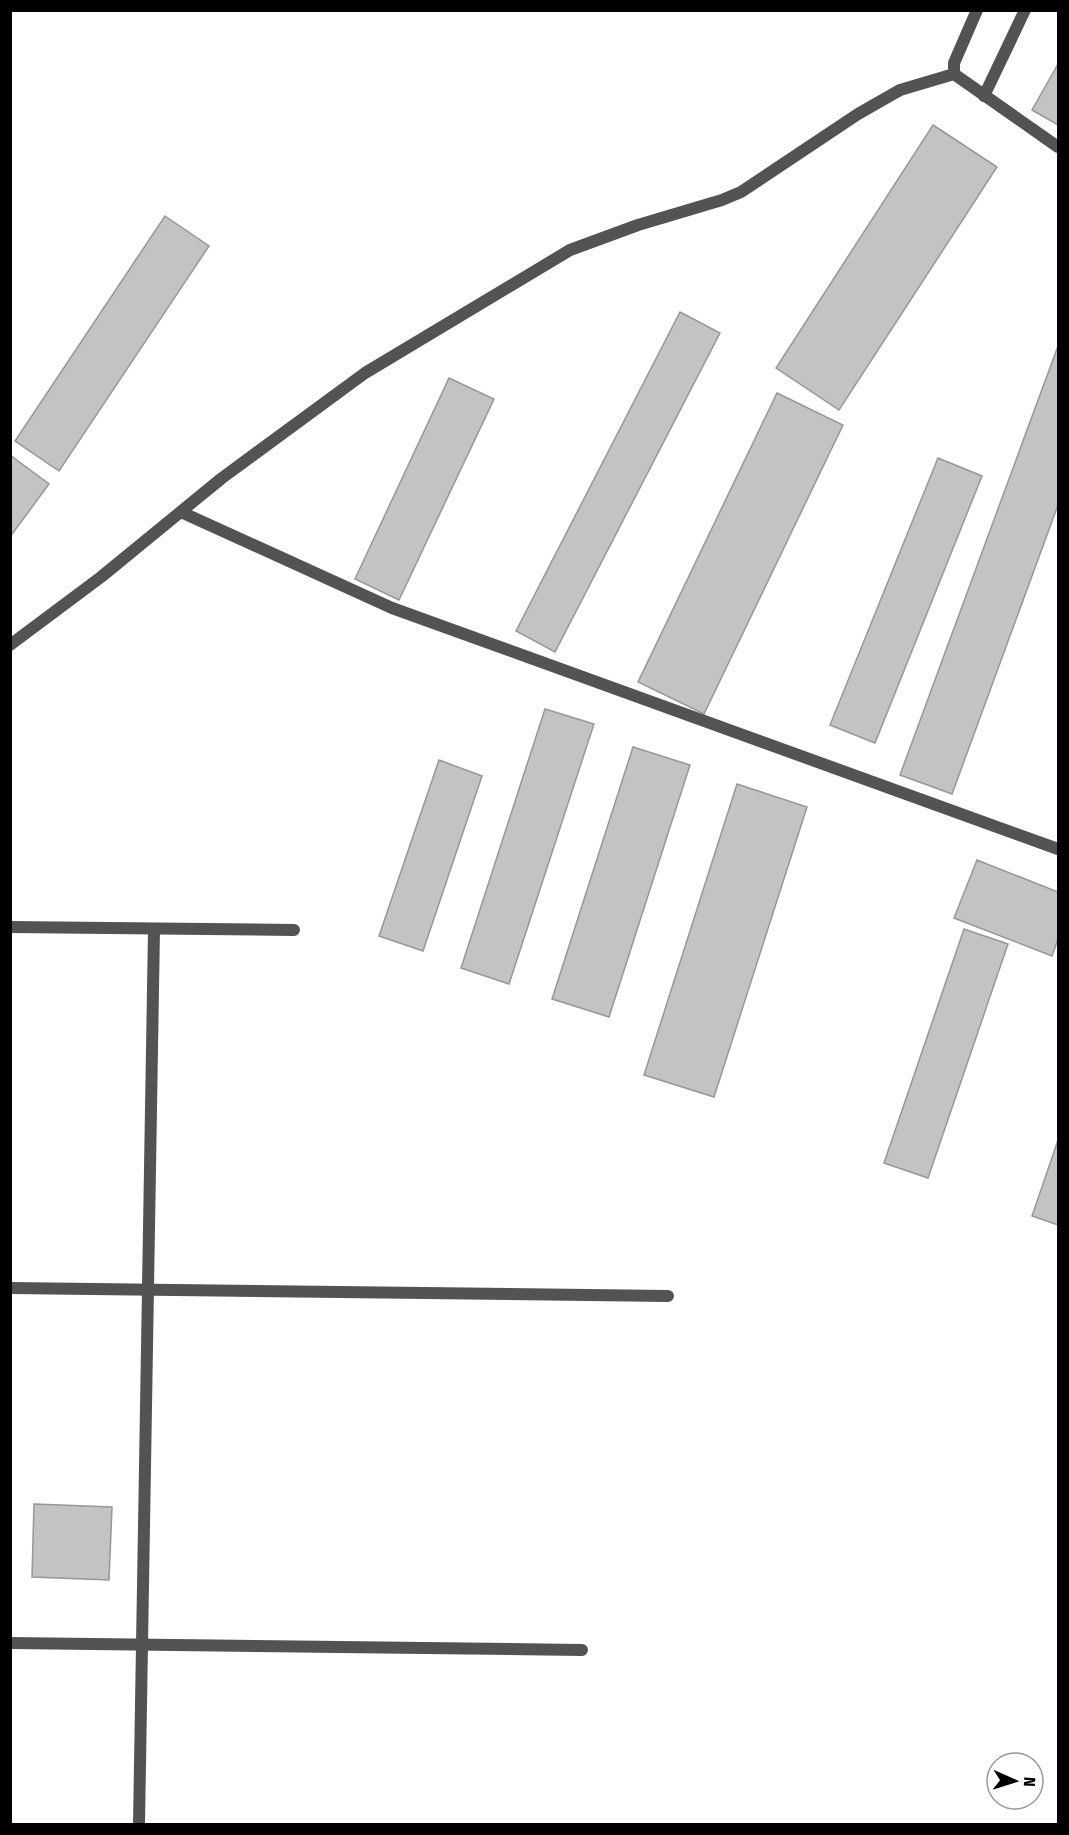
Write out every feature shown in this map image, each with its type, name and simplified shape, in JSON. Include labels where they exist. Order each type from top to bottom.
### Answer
[{"type":"street","points":[[954,74],[954,63],[977,10]]},
{"type":"street","points":[[984,96],[1025,10]]},
{"type":"street","points":[[954,74],[1059,147]]},
{"type":"street","points":[[10,645],[222,478],[365,372],[570,250],[638,225],[722,200],[741,192],[858,114],[900,90],[954,74]]},
{"type":"street","points":[[181,512],[392,608],[1059,849]]},
{"type":"street","points":[[10,927],[294,930]]},
{"type":"street","points":[[139,1824],[154,930]]},
{"type":"street","points":[[10,1288],[668,1296]]},
{"type":"street","points":[[10,1643],[582,1650]]},
{"type":"building","points":[[1058,64],[1058,125],[1032,110]]},
{"type":"building","points":[[933,125],[997,167],[839,410],[776,368]]},
{"type":"building","points":[[165,216],[209,246],[59,471],[15,441]]},
{"type":"building","points":[[680,312],[720,333],[555,652],[516,631]]},
{"type":"building","points":[[1058,346],[1058,505],[952,794],[900,775]]},
{"type":"building","points":[[449,378],[494,399],[399,600],[355,579]]},
{"type":"building","points":[[777,393],[843,425],[704,714],[638,682]]},
{"type":"building","points":[[10,455],[49,484],[10,537]]},
{"type":"building","points":[[938,458],[982,476],[875,743],[830,725]]},
{"type":"building","points":[[545,709],[594,724],[509,984],[461,968]]},
{"type":"building","points":[[633,747],[690,765],[609,1017],[552,999]]},
{"type":"building","points":[[439,760],[482,776],[423,951],[379,936]]},
{"type":"building","points":[[737,784],[807,807],[714,1097],[644,1075]]},
{"type":"building","points":[[977,860],[1058,892],[1058,939],[1052,956],[954,918]]},
{"type":"building","points":[[964,929],[1008,944],[928,1178],[884,1163]]},
{"type":"building","points":[[1058,1140],[1058,1225],[1032,1216]]},
{"type":"building","points":[[34,1504],[112,1507],[109,1580],[32,1577]]}]
